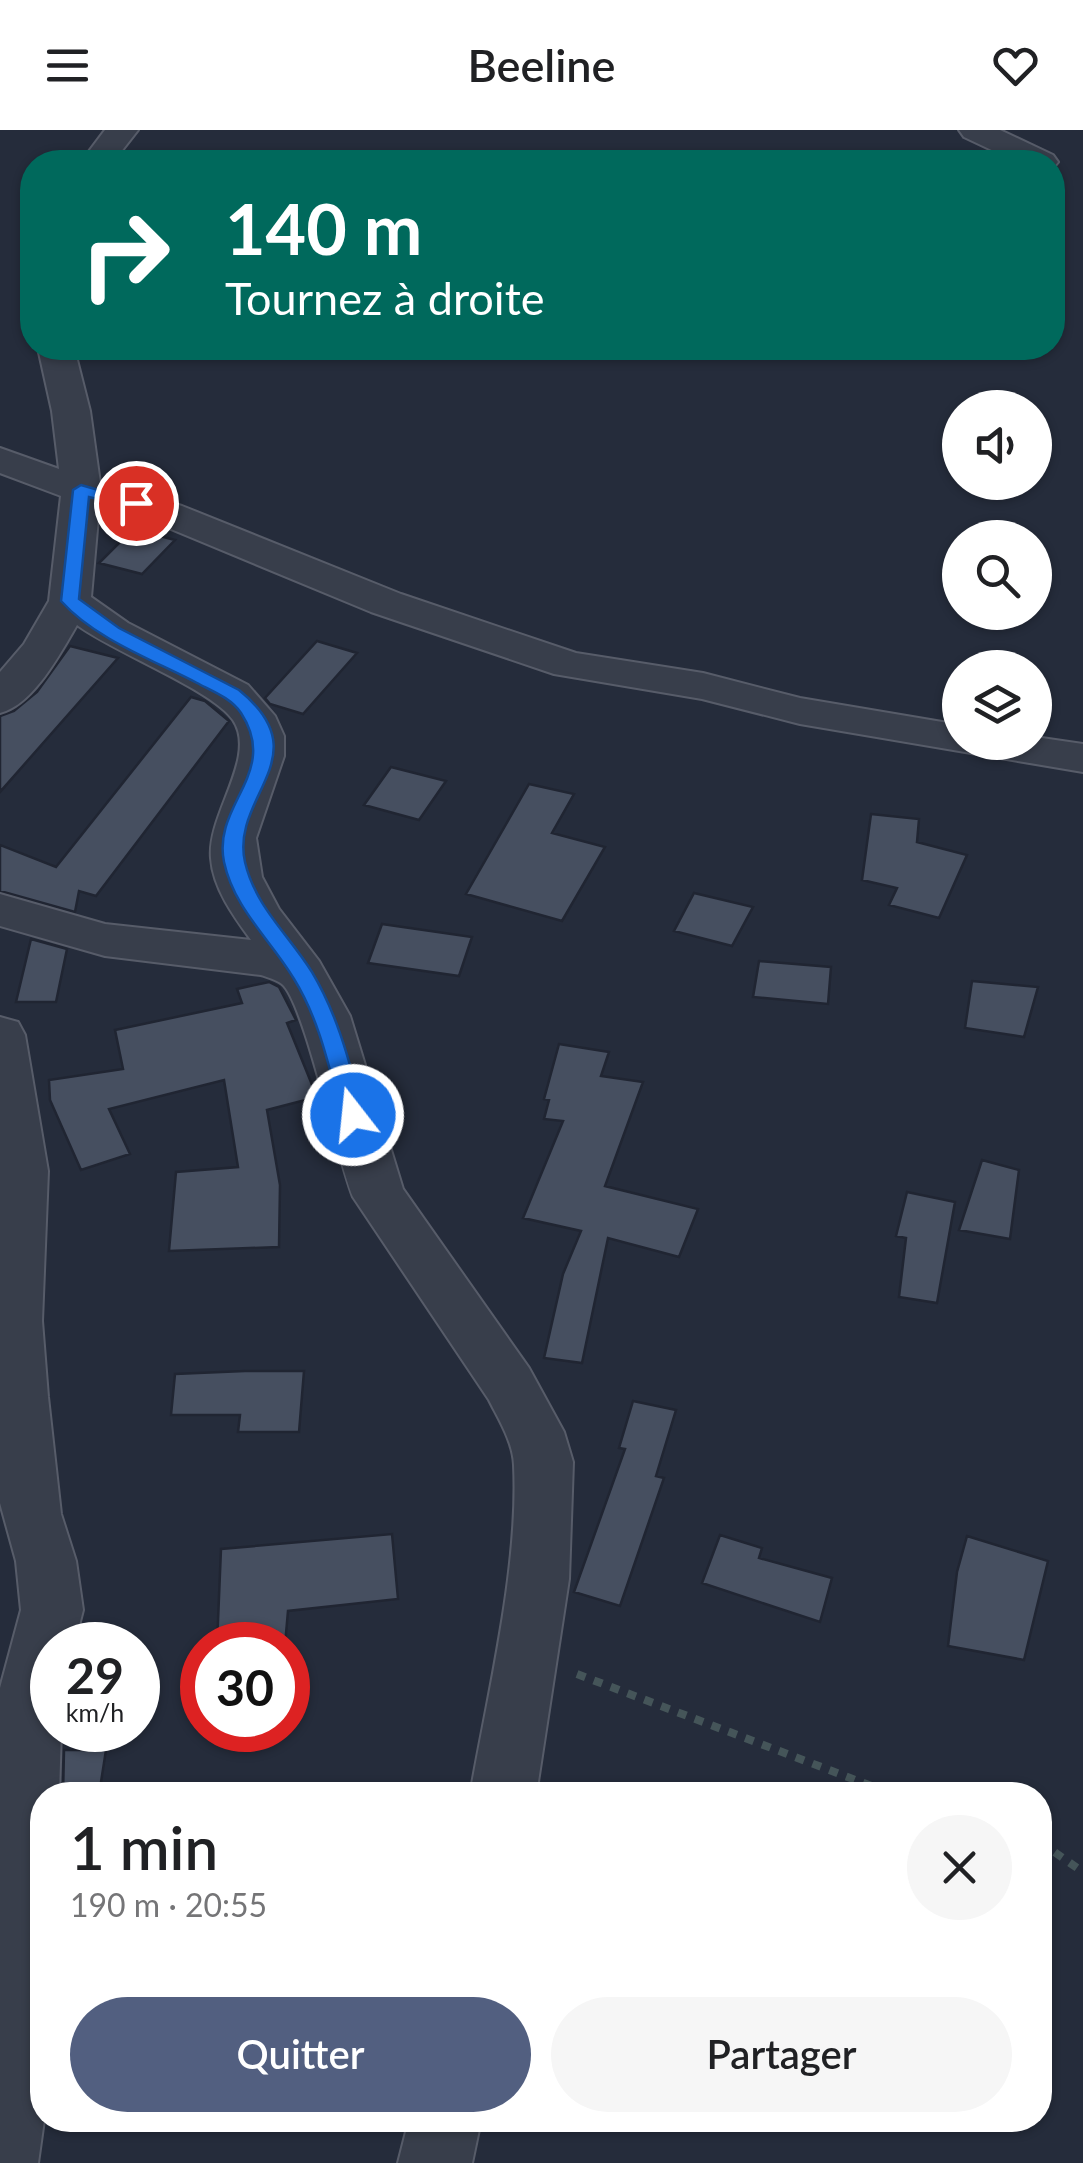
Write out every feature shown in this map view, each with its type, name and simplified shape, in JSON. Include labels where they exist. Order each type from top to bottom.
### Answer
[{"type":"street","points":[[106,150],[122,130]]},
{"type":"street","points":[[975,130],[1018,150]]},
{"type":"street","points":[[0,700],[42,649],[70,601],[81,490],[71,411],[59,360]]},
{"type":"street","points":[[0,460],[81,490],[168,514],[386,603],[551,660],[704,686],[800,711],[942,736]]},
{"type":"street","points":[[70,601],[113,632],[232,694],[247,706],[263,736],[264,754],[259,776],[232,832],[234,863],[249,902],[302,973],[326,1016],[366,1164],[380,1197],[508,1384],[535,1432],[544,1462],[538,1579],[506,1782]]},
{"type":"street","points":[[1052,753],[1083,758]]},
{"type":"street","points":[[0,910],[105,940],[269,959],[302,973]]},
{"type":"street","points":[[0,1035],[21,1170],[14,1322],[21,1416],[30,1514],[46,1561],[52,1610],[31,1691],[17,2006],[11,2100],[1,2163]]},
{"type":"street","points":[[435,2163],[442,2132]]},
{"type":"path","points":[[524,1654],[861,1782]]},
{"type":"path","points":[[1052,1848],[1083,1872]]},
{"type":"building","points":[[133,529],[175,540],[142,574],[99,563]]},
{"type":"building","points":[[317,641],[357,653],[303,714],[270,704],[265,698]]},
{"type":"building","points":[[70,646],[118,658],[0,792],[0,716],[14,711],[37,692]]},
{"type":"building","points":[[191,697],[205,701],[229,721],[96,896],[79,891],[75,912],[0,891],[0,845],[56,867]]},
{"type":"building","points":[[391,767],[446,781],[419,820],[364,805]]},
{"type":"building","points":[[529,784],[574,794],[552,833],[605,847],[562,921],[466,894]]},
{"type":"building","points":[[871,814],[919,819],[917,842],[967,855],[939,918],[889,905],[897,888],[862,880]]},
{"type":"building","points":[[694,893],[753,907],[732,946],[674,931]]},
{"type":"building","points":[[382,924],[472,937],[459,976],[368,963]]},
{"type":"building","points":[[31,939],[67,949],[56,1002],[16,1002]]},
{"type":"building","points":[[759,961],[831,967],[828,1004],[753,997]]},
{"type":"building","points":[[972,981],[1038,987],[1024,1037],[965,1028]]},
{"type":"building","points":[[269,982],[279,987],[296,1020],[287,1023],[317,1097],[267,1110],[280,1185],[279,1247],[169,1251],[176,1172],[238,1167],[224,1080],[109,1109],[130,1154],[81,1170],[50,1100],[49,1080],[123,1069],[115,1030],[242,1003],[237,989]]},
{"type":"building","points":[[559,1044],[609,1052],[601,1076],[643,1082],[605,1186],[698,1209],[679,1257],[608,1238],[582,1363],[544,1358],[563,1274],[581,1231],[523,1218],[563,1121],[544,1119],[549,1100],[544,1099]]},
{"type":"building","points":[[982,1160],[1019,1170],[1010,1239],[959,1230]]},
{"type":"building","points":[[907,1192],[955,1202],[937,1303],[899,1297],[906,1238],[896,1236]]},
{"type":"building","points":[[304,1371],[299,1432],[238,1432],[240,1415],[171,1415],[175,1374]]},
{"type":"building","points":[[633,1401],[676,1410],[656,1476],[664,1478],[620,1606],[574,1592],[625,1449],[619,1448]]},
{"type":"building","points":[[392,1534],[398,1599],[288,1611],[287,1622],[218,1622],[221,1549]]},
{"type":"building","points":[[720,1535],[762,1548],[759,1558],[832,1578],[820,1622],[702,1583]]},
{"type":"building","points":[[967,1536],[1048,1561],[1024,1660],[948,1646],[957,1572]]},
{"type":"building","points":[[64,1752],[106,1752],[101,1782],[63,1782]]},
{"type":"route","points":[[136,503],[81,490],[70,601],[113,632],[232,694],[247,706],[263,736],[264,754],[259,776],[232,832],[234,863],[249,902],[302,973],[326,1016],[353,1115]]}]
